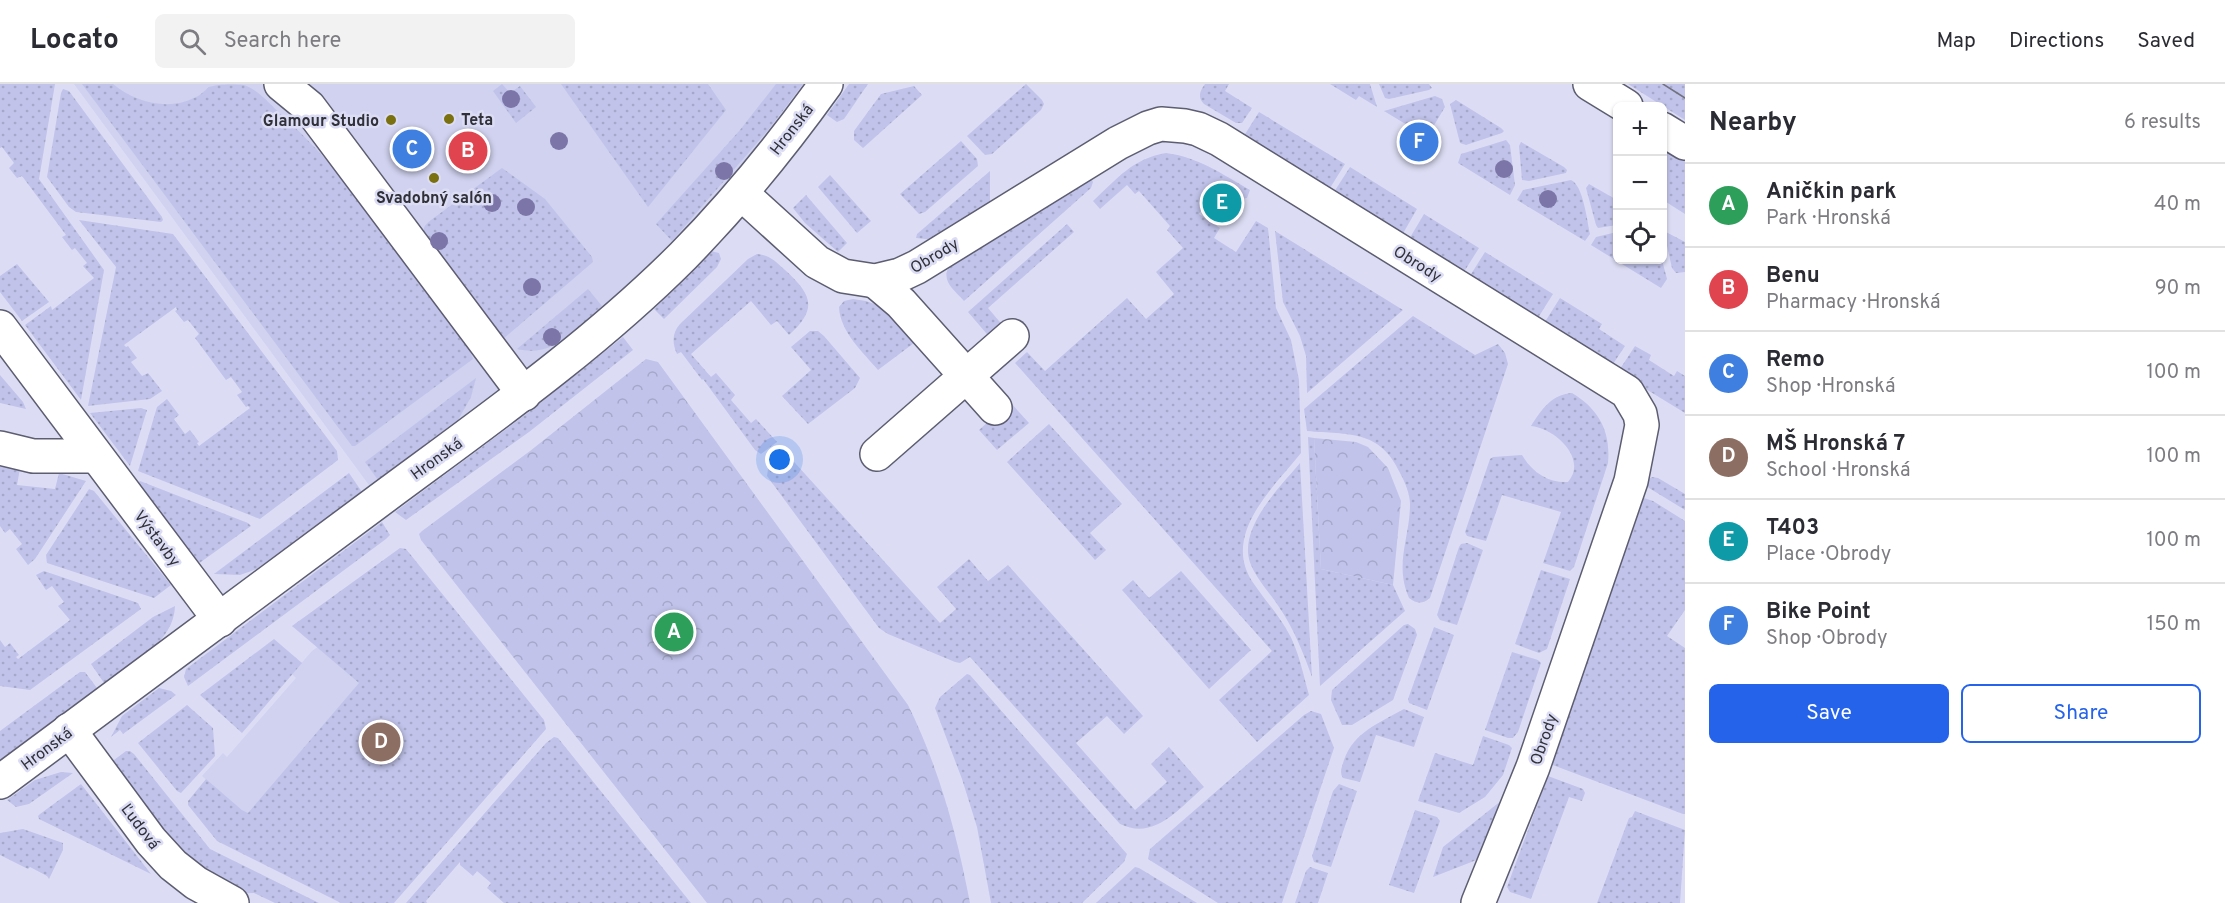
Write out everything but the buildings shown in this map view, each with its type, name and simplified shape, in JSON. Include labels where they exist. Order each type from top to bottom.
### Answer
[{"type":"street","points":[[281,84],[309,107],[524,394]]},
{"type":"street","name":"Hronská","points":[[0,782],[524,394],[629,307],[683,255],[741,193],[826,84]]},
{"type":"street","points":[[1590,84],[1619,102]]},
{"type":"street","name":"Obrody","points":[[741,193],[817,262],[843,276],[875,281],[900,275],[918,267],[1118,143],[1161,124],[1185,126],[1198,129],[1219,139],[1627,392],[1640,414],[1642,425],[1640,446],[1631,481],[1533,767],[1478,903]]},
{"type":"street","points":[[1667,132],[1685,143]]},
{"type":"street","points":[[875,281],[901,303],[995,408]]},
{"type":"street","name":"Výstavby","points":[[0,327],[220,620]]},
{"type":"street","points":[[877,453],[1012,336]]},
{"type":"street","points":[[0,448],[33,456],[96,456]]},
{"type":"street","name":"Ľudová","points":[[69,730],[151,841],[172,865],[196,884],[232,903]]},
{"type":"shaded area","points":[[74,84],[826,84],[741,193],[380,500]]},
{"type":"shaded area","points":[[412,580],[390,887],[242,810],[202,776],[223,753],[227,757],[296,678],[292,674],[312,651]]},
{"type":"green space","points":[[0,84],[55,84],[39,179],[104,270],[81,400],[25,325],[51,306],[52,310],[94,278],[83,266],[87,263],[75,248],[72,250],[62,237],[66,235],[22,176],[17,178],[9,168],[14,163],[2,147],[0,148]]},
{"type":"green space","points":[[82,84],[113,84],[131,96],[162,104],[184,102],[216,85],[244,85],[255,91],[310,142],[359,199],[470,351],[473,359],[352,446]]},
{"type":"green space","points":[[502,84],[510,93],[520,86],[536,107],[516,123],[493,91]]},
{"type":"green space","points":[[561,84],[708,84],[726,110],[648,207]]},
{"type":"green space","points":[[776,84],[803,84],[769,129],[672,241],[656,224],[740,130]]},
{"type":"green space","points":[[849,84],[868,84],[844,119],[837,122],[827,115]]},
{"type":"green space","points":[[1026,84],[1042,100],[1044,104],[1041,110],[992,154],[985,155],[967,136]]},
{"type":"green space","points":[[1205,84],[1229,84],[1225,91],[1252,108],[1242,123],[1236,123],[1204,104],[1200,99],[1200,94]]},
{"type":"green space","points":[[1330,84],[1370,84],[1377,107],[1359,96],[1356,100]]},
{"type":"green space","points":[[1379,84],[1429,84],[1432,88],[1389,99],[1385,98]]},
{"type":"green space","points":[[1628,84],[1685,84],[1685,120],[1667,109],[1667,102],[1656,102]]},
{"type":"green space","points":[[914,86],[922,95],[863,148],[854,140],[854,131],[881,94]]},
{"type":"green space","points":[[63,89],[69,91],[162,217],[161,222],[76,212],[69,207],[47,177]]},
{"type":"green space","points":[[1435,96],[1442,99],[1445,107],[1427,137],[1384,111]]},
{"type":"green space","points":[[1456,100],[1504,131],[1466,145],[1460,143],[1450,104]]},
{"type":"green space","points":[[1259,112],[1345,164],[1330,188],[1326,189],[1242,139]]},
{"type":"green space","points":[[1506,140],[1510,145],[1515,185],[1510,195],[1458,163],[1461,154]]},
{"type":"green space","points":[[961,141],[977,159],[978,166],[925,212],[919,214],[900,194]]},
{"type":"green space","points":[[1521,142],[1564,167],[1567,170],[1566,173],[1529,181],[1522,180],[1519,146]]},
{"type":"green space","points":[[1667,150],[1685,161],[1685,214],[1667,203]]},
{"type":"green space","points":[[1166,153],[1199,162],[1250,190],[1247,198],[1241,199],[1218,184],[1199,214],[1220,228],[1214,238],[1236,252],[1256,221],[1268,228],[1276,308],[1291,340],[1299,380],[1301,453],[1264,498],[1254,514],[1246,531],[1243,548],[1245,566],[1254,584],[1280,619],[1293,642],[1309,695],[1257,742],[1219,700],[1272,651],[1015,363],[1027,352],[1045,371],[1127,298],[1146,319],[1174,294],[1156,272],[1183,248],[1167,230],[1170,226],[1139,191],[1135,194],[1127,185],[1100,209],[1093,201],[1118,177],[1135,165]]},
{"type":"green space","points":[[1350,167],[1417,209],[1401,237],[1334,192]]},
{"type":"green space","points":[[502,168],[545,199],[592,257],[593,262],[503,339],[498,336],[425,236],[424,230],[431,220]]},
{"type":"green space","points":[[990,171],[990,203],[934,240],[916,238],[917,234]]},
{"type":"green space","points":[[830,175],[871,221],[857,233],[818,187]]},
{"type":"green space","points":[[1091,178],[1093,182],[1091,188],[964,301],[952,288],[946,275],[950,265]]},
{"type":"green space","points":[[1571,180],[1579,189],[1586,212],[1590,234],[1585,241],[1517,200],[1523,190]]},
{"type":"green space","points":[[1589,184],[1613,198],[1613,226],[1598,228],[1586,188]]},
{"type":"green space","points":[[806,195],[847,243],[838,252],[805,223],[793,208]]},
{"type":"green space","points":[[1424,214],[1479,248],[1462,275],[1408,241]]},
{"type":"green space","points":[[79,220],[173,234],[337,451],[338,460],[260,519],[138,471],[157,407],[167,399],[179,415],[174,419],[185,434],[190,430],[199,442],[197,443],[199,446],[250,408],[246,407],[237,395],[242,392],[231,377],[226,380],[195,338],[199,334],[188,320],[184,322],[175,311],[176,307],[124,345],[128,346],[137,358],[131,362],[142,376],[148,373],[162,391],[150,399],[88,406],[116,267]]},
{"type":"green space","points":[[1067,224],[1074,232],[988,308],[1005,328],[992,340],[968,312]]},
{"type":"green space","points":[[1275,231],[1403,310],[1307,393],[1306,356],[1300,336],[1283,302]]},
{"type":"green space","points":[[1613,233],[1613,259],[1591,245],[1596,237]]},
{"type":"green space","points":[[1667,233],[1685,242],[1685,272],[1676,273],[1672,268],[1667,246]]},
{"type":"green space","points":[[711,251],[719,253],[721,259],[717,267],[664,319],[654,309]]},
{"type":"green space","points":[[1485,252],[1553,294],[1536,321],[1468,279]]},
{"type":"green space","points":[[757,254],[772,259],[801,286],[808,301],[805,317],[789,335],[777,321],[771,325],[751,301],[691,354],[711,377],[716,373],[735,395],[731,400],[751,423],[756,419],[777,442],[761,454],[755,450],[681,352],[677,354],[674,346],[675,331],[680,324],[748,259]]},
{"type":"green space","points":[[17,264],[49,302],[22,321],[0,292],[0,276]]},
{"type":"green space","points":[[1622,264],[1663,264],[1667,279],[1661,288]]},
{"type":"green space","points":[[588,289],[602,306],[574,332],[564,340],[543,349],[531,351],[517,349]]},
{"type":"green space","points":[[1560,298],[1602,324],[1599,329],[1625,346],[1611,367],[1543,325]]},
{"type":"green space","points":[[853,299],[882,307],[918,340],[878,370],[853,341],[843,325],[839,307],[844,301]]},
{"type":"green space","points":[[1413,316],[1475,355],[1498,344],[1505,353],[1508,364],[1430,598],[1420,602],[1409,598],[1405,586],[1403,562],[1410,500],[1402,477],[1392,459],[1383,448],[1361,437],[1307,431],[1304,409]]},
{"type":"green space","points":[[810,331],[818,331],[824,336],[860,378],[855,388],[808,424],[782,396],[811,370],[791,347]]},
{"type":"green space","points":[[623,337],[633,350],[529,432],[406,520],[395,512],[529,412]]},
{"type":"green space","points":[[1635,346],[1651,355],[1649,360],[1674,376],[1677,371],[1685,376],[1685,413],[1618,372]]},
{"type":"green space","points":[[646,359],[658,362],[908,705],[929,753],[946,802],[970,903],[707,903],[421,540],[419,534],[422,531],[530,451]]},
{"type":"green space","points":[[0,375],[23,402],[26,409],[0,403]]},
{"type":"green space","points":[[476,378],[471,397],[458,420],[378,480],[365,462]]},
{"type":"green space","points":[[1572,393],[1589,406],[1601,422],[1607,441],[1608,463],[1574,567],[1570,571],[1543,563],[1561,512],[1502,495],[1486,541],[1467,536],[1465,532],[1490,459],[1493,457],[1522,455],[1541,475],[1554,481],[1568,482],[1573,473],[1574,464],[1566,446],[1550,432],[1531,426],[1543,409],[1553,400]]},
{"type":"green space","points":[[1010,402],[1029,423],[997,450],[979,430]]},
{"type":"green space","points":[[141,408],[147,410],[130,466],[90,413]]},
{"type":"green space","points":[[1049,424],[1122,504],[1090,533],[1106,550],[1095,560],[1007,462]]},
{"type":"green space","points":[[1308,437],[1314,438],[1321,569],[1393,585],[1405,611],[1320,686]]},
{"type":"green space","points":[[1314,438],[1356,442],[1368,447],[1388,468],[1401,501],[1393,585],[1321,569]]},
{"type":"green space","points":[[786,453],[940,623],[956,609],[937,587],[969,559],[988,581],[1008,565],[1143,716],[1124,734],[1107,716],[1076,743],[1135,810],[1167,782],[1151,764],[1169,747],[1204,787],[1166,820],[1155,825],[1133,828],[1120,824],[970,657],[960,663],[955,662],[888,634],[879,628],[767,476],[768,469]]},
{"type":"green space","points":[[0,458],[21,463],[17,485],[55,489],[59,473],[86,481],[35,559],[28,565],[16,549],[22,544],[10,529],[5,533],[0,526]]},
{"type":"green space","points":[[1300,463],[1312,677],[1294,632],[1254,571],[1248,552],[1250,538],[1262,510]]},
{"type":"green space","points":[[349,473],[362,492],[257,569],[240,575],[214,574]]},
{"type":"green space","points":[[1652,477],[1658,478],[1685,494],[1685,510],[1646,485],[1647,480]]},
{"type":"green space","points":[[140,481],[251,526],[198,564],[138,483]]},
{"type":"green space","points":[[89,489],[94,491],[171,585],[154,598],[47,563],[46,555]]},
{"type":"green space","points":[[1644,498],[1685,521],[1685,610],[1667,636],[1685,648],[1685,814],[1550,764],[1640,501]]},
{"type":"green space","points":[[382,522],[390,535],[386,539],[188,686],[184,677],[186,669]]},
{"type":"green space","points":[[1467,543],[1483,550],[1457,625],[1440,620],[1437,615],[1459,547]]},
{"type":"green space","points":[[400,548],[406,549],[544,720],[546,729],[394,903],[341,903],[217,841],[188,805],[188,801],[206,779],[248,813],[359,683],[292,626]]},
{"type":"green space","points":[[1541,570],[1570,579],[1547,649],[1539,653],[1515,644]]},
{"type":"green space","points":[[44,571],[138,603],[141,609],[30,690],[0,686],[0,640],[5,647],[10,643],[19,655],[16,657],[18,659],[70,620],[58,606],[64,602],[52,586],[46,590],[36,575]]},
{"type":"green space","points":[[1181,571],[1251,650],[1209,689],[1122,590],[1133,580],[1149,598]]},
{"type":"green space","points":[[175,606],[173,619],[167,631],[150,651],[104,683],[91,664],[153,617]]},
{"type":"green space","points":[[1408,624],[1415,629],[1417,635],[1393,700],[1352,725],[1342,725],[1331,700],[1332,690],[1404,625]]},
{"type":"green space","points":[[1434,627],[1454,635],[1427,710],[1409,703],[1408,699]]},
{"type":"green space","points":[[274,639],[302,663],[242,733],[200,695]]},
{"type":"green space","points":[[1512,652],[1541,663],[1518,732],[1513,738],[1508,738],[1485,730]]},
{"type":"green space","points":[[80,672],[85,672],[97,688],[0,760],[0,731]]},
{"type":"green space","points":[[967,674],[1127,854],[1124,862],[1082,903],[991,903],[977,827],[962,779],[935,708],[940,697]]},
{"type":"green space","points":[[159,688],[176,695],[123,734],[120,730],[111,737],[122,716]]},
{"type":"green space","points":[[187,705],[213,728],[215,756],[181,793],[138,743]]},
{"type":"green space","points":[[1404,709],[1424,717],[1414,747],[1376,735],[1360,782],[1343,778],[1342,765],[1354,742],[1368,729]]},
{"type":"green space","points":[[1311,711],[1321,714],[1334,748],[1282,903],[1218,903],[1148,859],[1150,849]]},
{"type":"green space","points":[[1483,736],[1512,748],[1503,775],[1485,797],[1459,813],[1418,801],[1435,753],[1473,765]]},
{"type":"green space","points":[[554,737],[558,738],[691,903],[504,903],[487,888],[491,883],[477,871],[473,876],[460,865],[460,862],[426,901],[427,903],[406,903],[546,743]]},
{"type":"green space","points":[[126,751],[134,754],[210,849],[319,903],[275,903],[254,893],[233,894],[179,857],[110,763]]},
{"type":"green space","points":[[61,772],[73,773],[29,804],[16,807],[7,800],[35,780]]},
{"type":"green space","points":[[1548,776],[1583,789],[1585,793],[1582,801],[1569,797],[1531,899],[1510,892],[1507,887]]},
{"type":"green space","points":[[81,784],[151,874],[39,819],[40,814]]},
{"type":"green space","points":[[1339,784],[1357,791],[1331,867],[1314,862],[1312,856],[1333,791]]},
{"type":"green space","points":[[1511,793],[1485,854],[1474,861],[1433,877],[1443,847]]},
{"type":"green space","points":[[1415,810],[1437,817],[1440,821],[1414,893],[1389,885]]},
{"type":"green space","points":[[1635,811],[1685,830],[1680,903],[1597,903],[1629,818]]},
{"type":"green space","points":[[23,829],[63,843],[63,850],[49,879],[30,867],[28,869],[0,855],[0,833]]},
{"type":"green space","points":[[1135,867],[1139,868],[1197,903],[1096,903]]},
{"type":"green space","points":[[1310,867],[1328,873],[1318,903],[1295,903],[1306,871]]},
{"type":"tram line","points":[[1663,84],[1685,98]]},
{"type":"place","name":"Teta","points":[[449,119]]},
{"type":"place","name":"Glamour Studio","points":[[391,120]]},
{"type":"place","name":"Bike Point","points":[[1419,142]]},
{"type":"place","name":"Remo","points":[[412,149]]},
{"type":"place","name":"Benu","points":[[468,151]]},
{"type":"place","name":"Svadobný salón","points":[[434,178]]},
{"type":"place","name":"T403","points":[[1222,203]]},
{"type":"place","name":"Aničkin park","points":[[674,632]]},
{"type":"place","name":"MŠ Hronská 7","points":[[381,742]]}]
